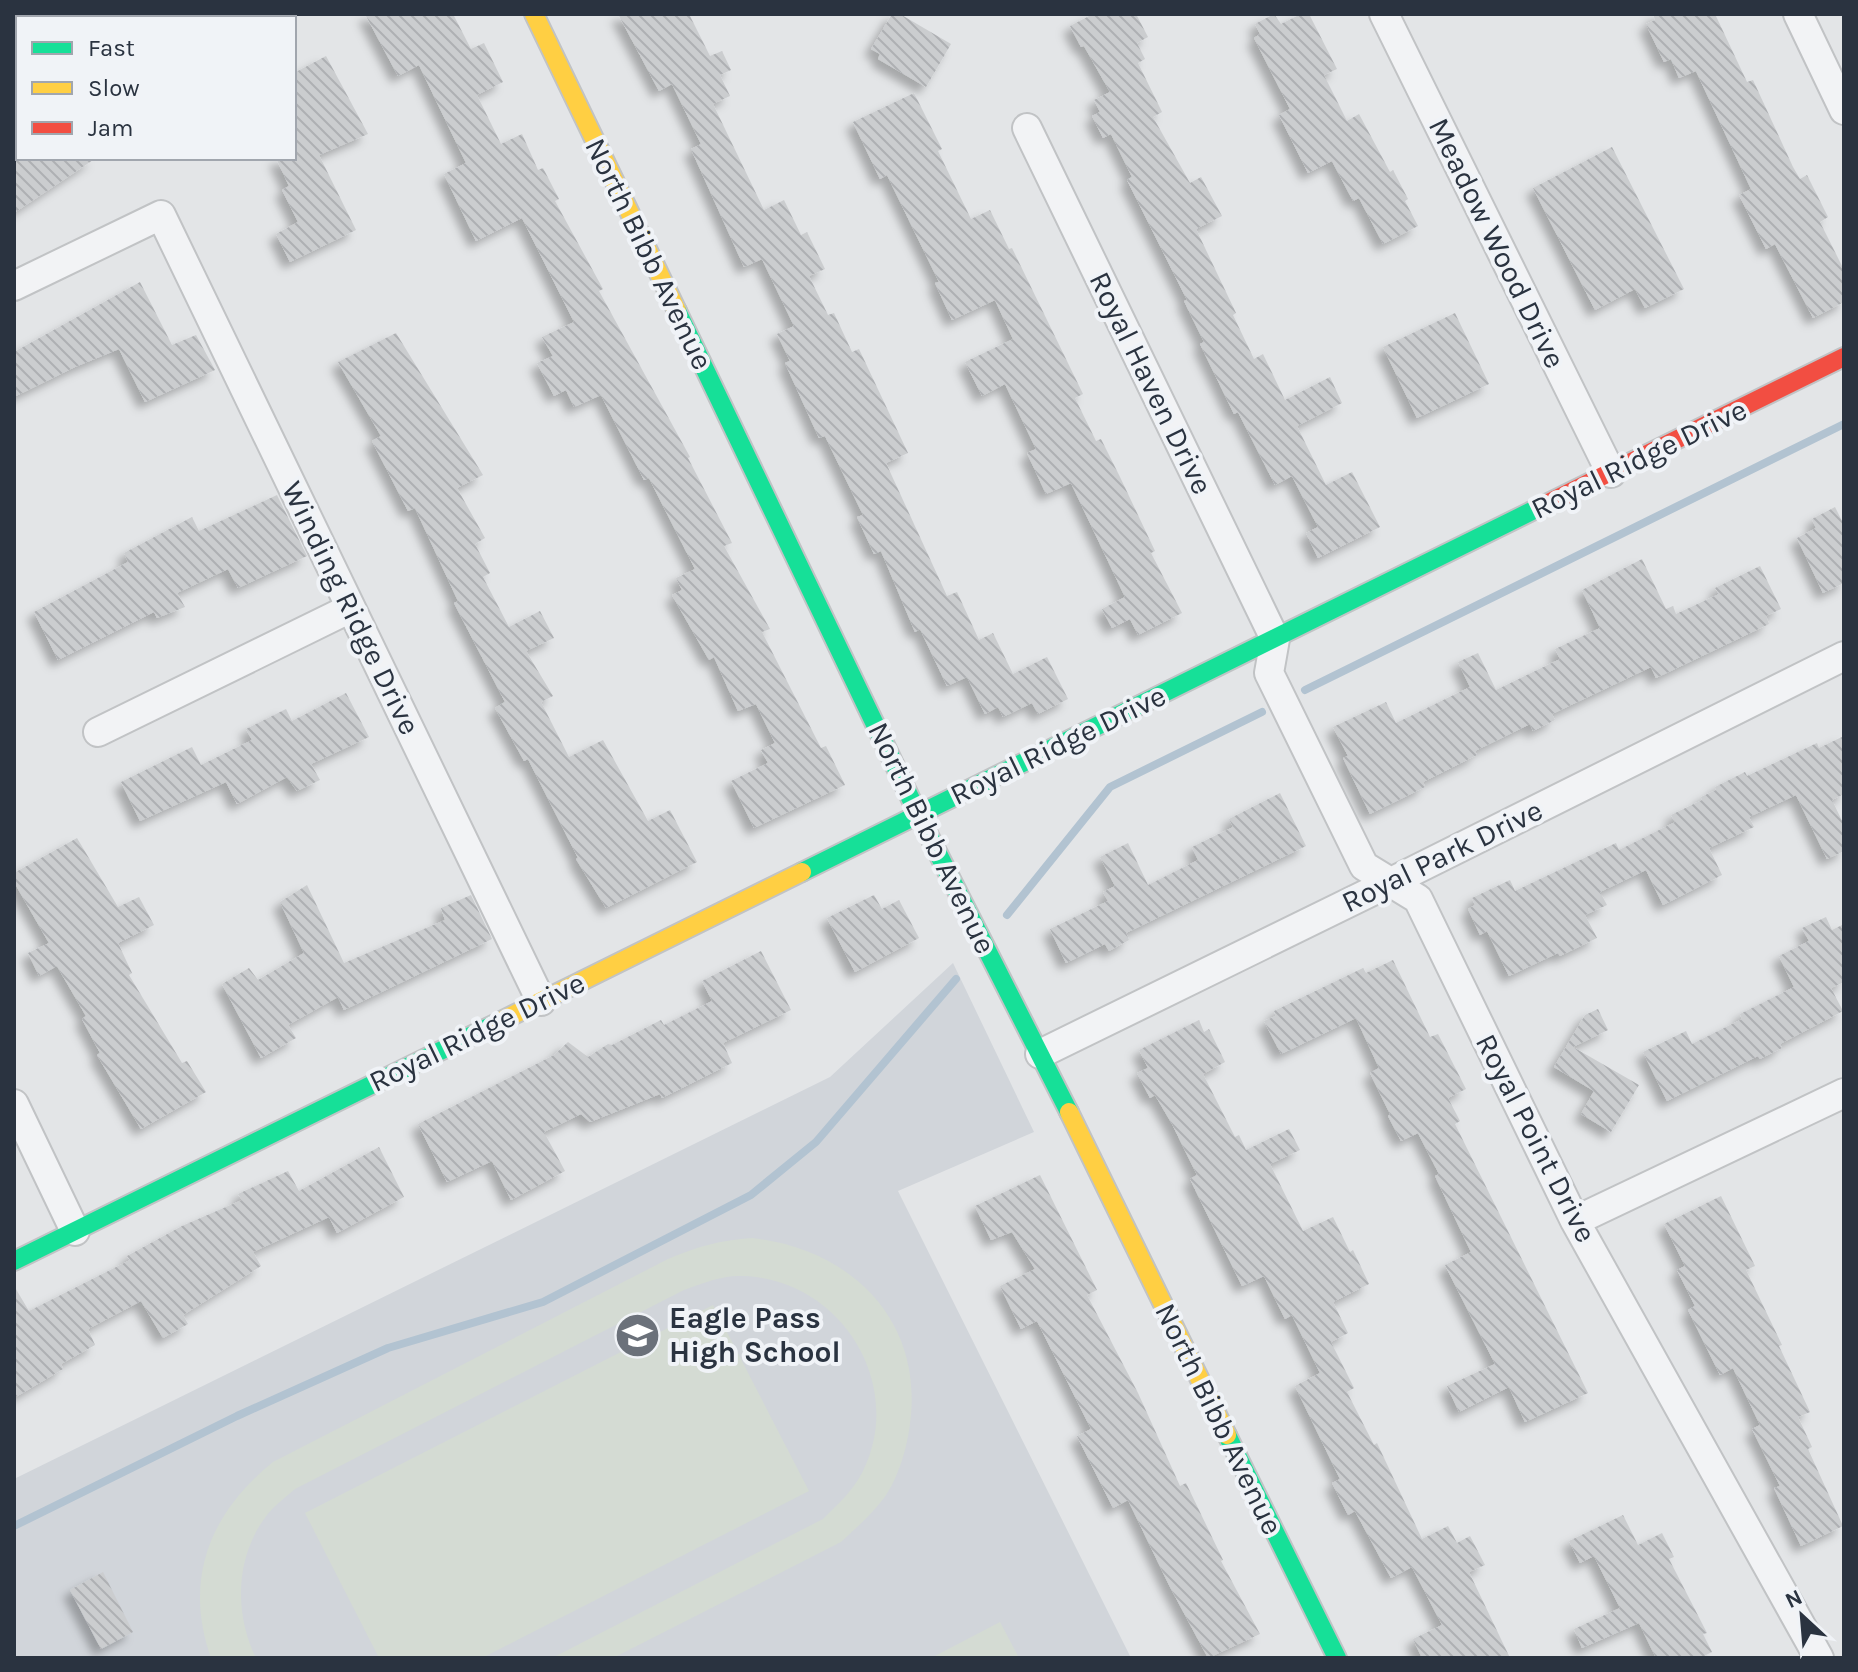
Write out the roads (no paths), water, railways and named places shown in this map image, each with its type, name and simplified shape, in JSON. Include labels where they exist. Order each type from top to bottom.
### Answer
[{"type":"street","name":"North Bibb Avenue","points":[[534,14],[918,814],[1040,1054],[1337,1658]]},
{"type":"street","name":"Meadow Wood Drive","points":[[1384,14],[1611,473]]},
{"type":"street","points":[[1798,14],[1844,110]]},
{"type":"street","name":"Royal Haven Drive","points":[[1027,128],[1275,639]]},
{"type":"street","name":"Winding Ridge Drive","points":[[14,286],[161,215],[541,1001]]},
{"type":"street","name":"Royal Ridge Drive","points":[[14,1261],[1844,357]]},
{"type":"street","points":[[98,732],[351,608]]},
{"type":"street","name":"Royal Point Drive","points":[[1275,639],[1269,673],[1364,866],[1418,899],[1575,1221],[1817,1653]]},
{"type":"street","name":"Royal Park Drive","points":[[1040,1054],[1844,656]]},
{"type":"street","points":[[1575,1221],[1844,1093]]},
{"type":"street","points":[[14,1104],[75,1231]]},
{"type":"waterway","points":[[1305,690],[1844,424]]},
{"type":"waterway","points":[[1007,915],[1110,787],[1262,712]]},
{"type":"waterway","points":[[14,1526],[237,1416],[388,1348],[543,1302],[751,1195],[816,1142],[956,979]]},
{"type":"place","name":"Eagle Pass High School","points":[[638,1335]]}]
